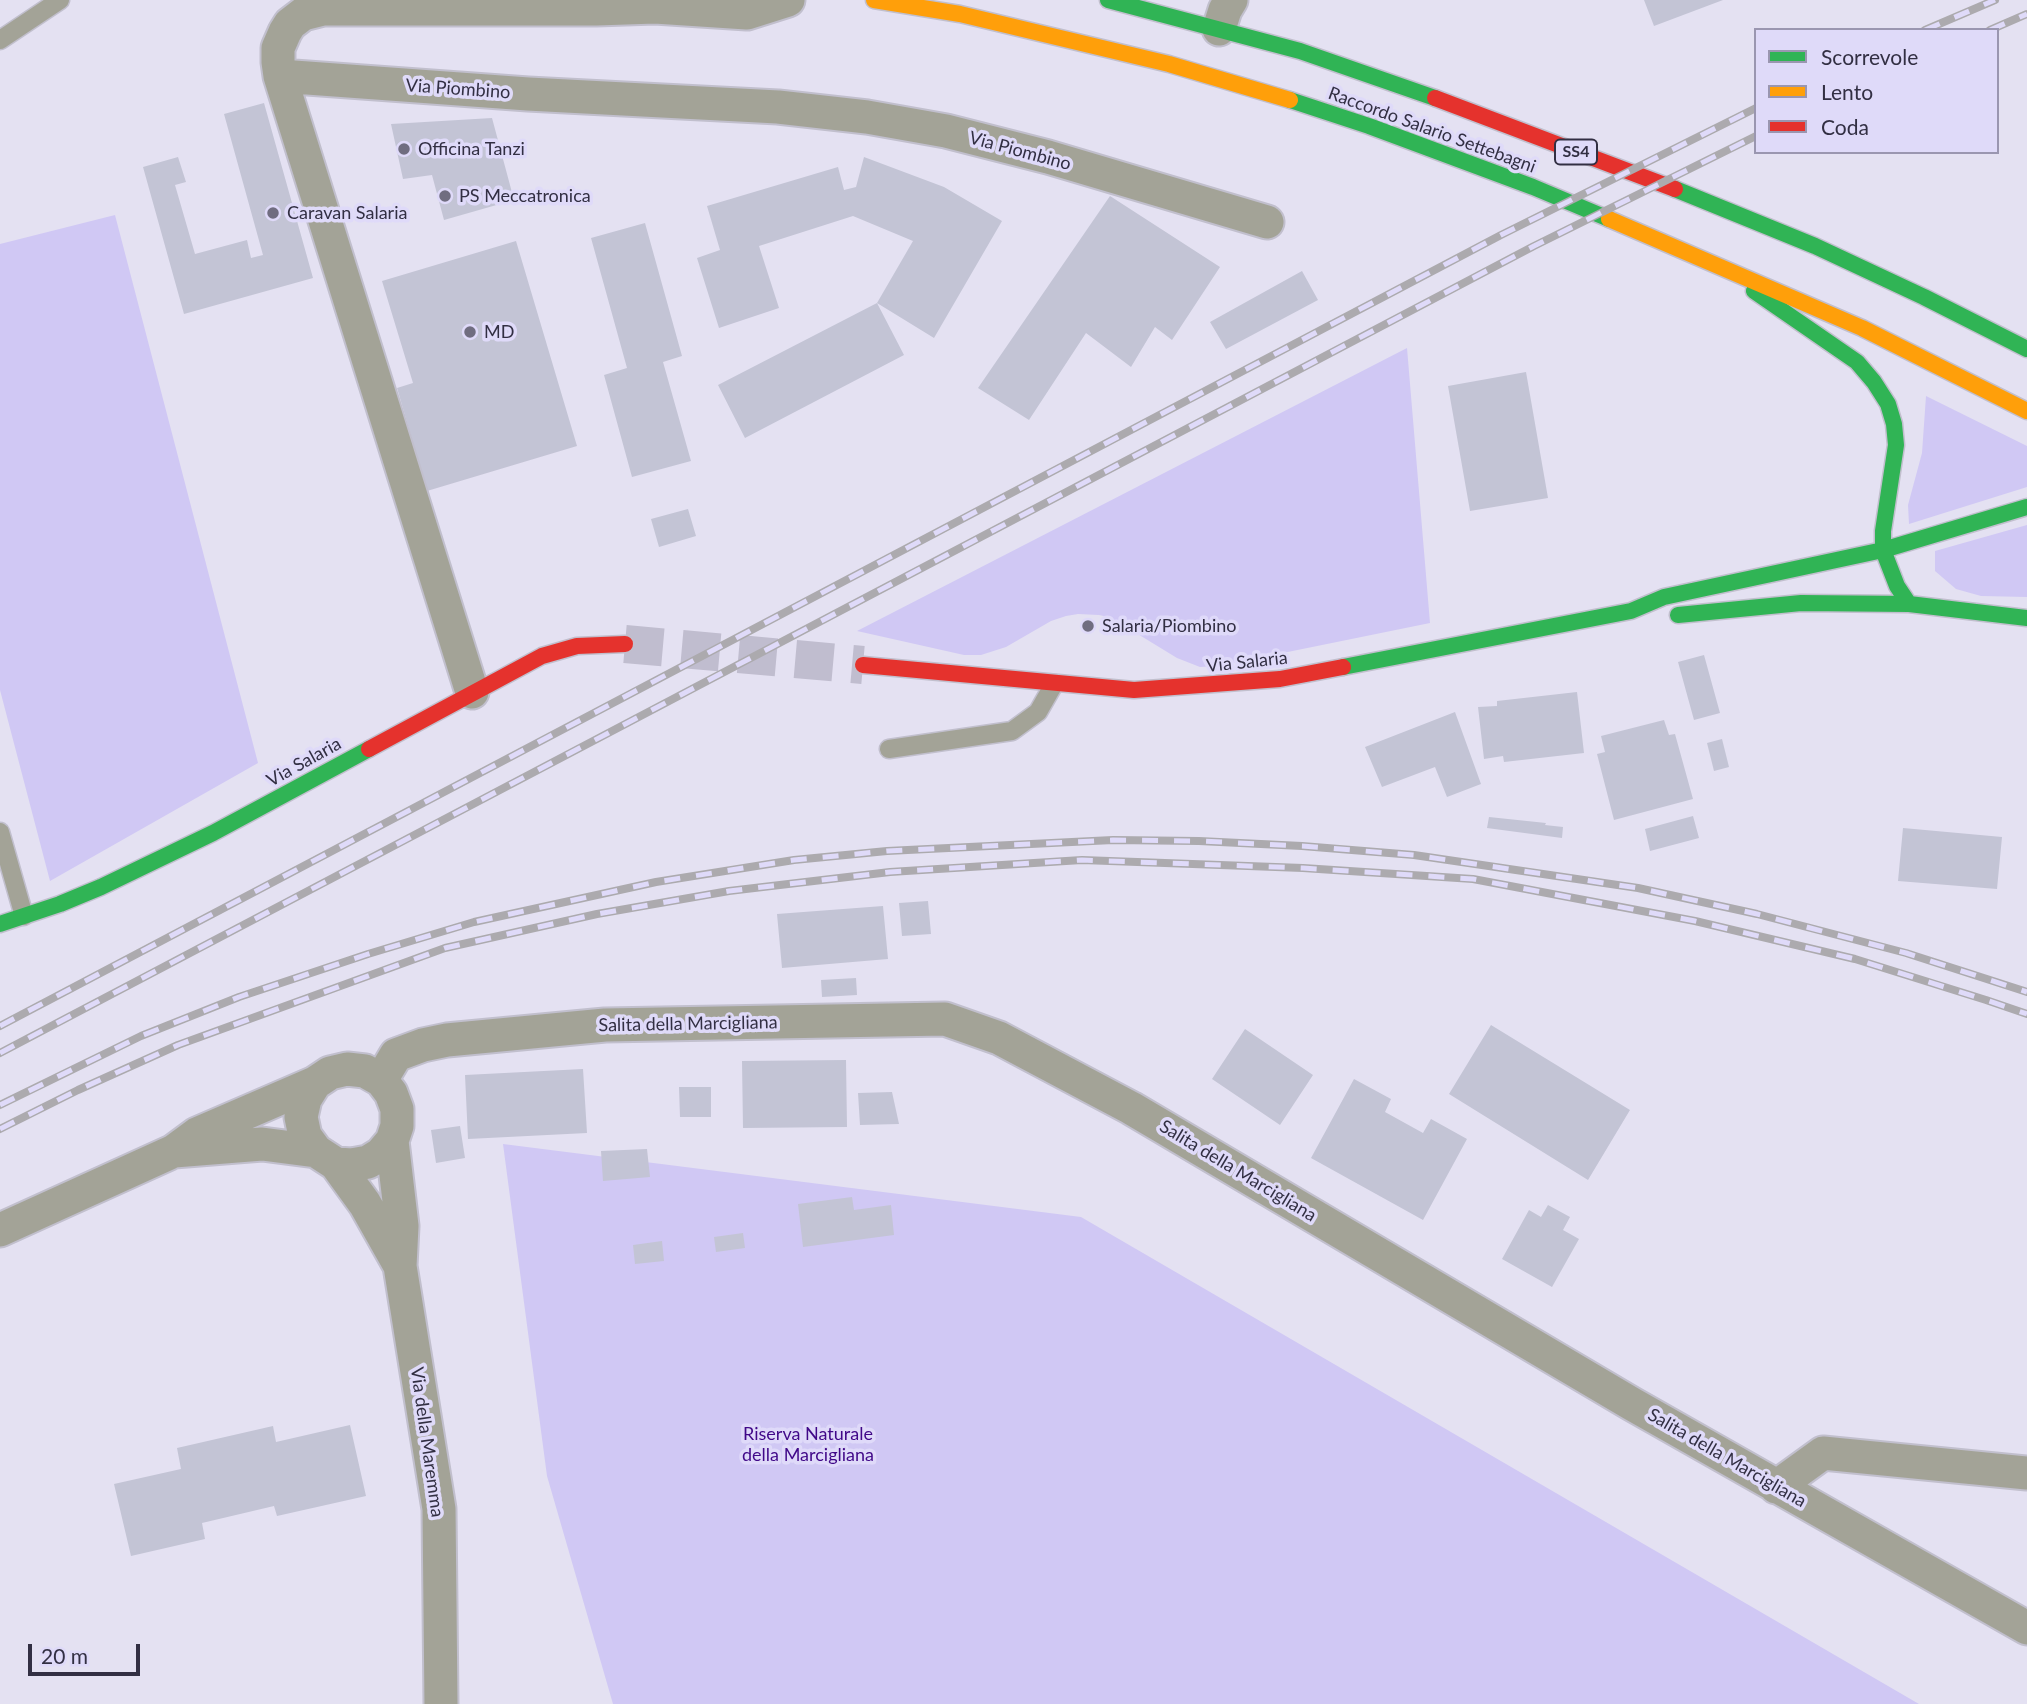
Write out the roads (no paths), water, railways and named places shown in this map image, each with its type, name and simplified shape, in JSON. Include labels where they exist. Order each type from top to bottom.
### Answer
[{"type":"street","points":[[472,692],[280,76],[278,48],[285,32],[290,24],[303,14],[323,9],[655,7],[747,13],[788,0]]},
{"type":"street","name":"Raccordo Salario Settebagni","points":[[874,0],[960,14],[1169,64],[1369,126],[1533,187],[1710,261],[1863,328],[2027,411]]},
{"type":"street","name":"Raccordo Salario Settebagni","points":[[1108,0],[1225,15],[1300,51],[1424,94],[1725,208],[1815,246],[2027,349]]},
{"type":"street","name":"Via Piombino","points":[[280,76],[542,95],[778,107],[867,117],[946,131],[1010,147],[1267,222]]},
{"type":"street","points":[[1710,261],[1850,357],[1882,393],[1894,424],[1896,444],[1883,531],[1883,550],[1897,586],[1909,604]]},
{"type":"street","points":[[1631,611],[1664,597],[1883,550],[2027,507]]},
{"type":"street","points":[[1631,611],[1669,616],[1801,603],[1909,604],[2027,618]]},
{"type":"street","name":"Via Salaria","points":[[863,664],[1134,690],[1202,686],[1280,679],[1631,611]]},
{"type":"street","name":"Via Salaria","points":[[0,924],[60,904],[213,834],[472,692],[552,652],[577,646],[625,645]]},
{"type":"street","name":"Salita della Marcigliana","points":[[381,1080],[396,1055],[447,1040],[605,1025],[945,1019],[999,1038],[1131,1108],[1632,1404],[2027,1629]]},
{"type":"street","points":[[0,1230],[174,1151],[197,1134],[315,1083],[330,1073],[347,1069],[365,1071],[381,1080],[391,1093],[397,1109],[397,1126],[392,1142],[381,1154],[368,1162],[352,1166],[326,1157],[262,1144],[174,1151]]},
{"type":"street","points":[[315,1083],[305,1099],[302,1117],[305,1136],[326,1157]]},
{"type":"street","name":"Via della Maremma","points":[[392,1142],[402,1226],[400,1266],[439,1509],[441,1704]]},
{"type":"street","name":"Via della Maremma","points":[[326,1157],[365,1204],[400,1266]]},
{"type":"street","points":[[1776,1487],[1823,1453],[2027,1473]]},
{"type":"lane","points":[[0,40],[58,1]]},
{"type":"lane","points":[[888,749],[1012,732],[1038,712],[1054,684]]},
{"type":"lane","points":[[0,832],[24,916]]},
{"type":"tunnel","points":[[625,644],[863,665]]},
{"type":"railway","points":[[1930,28],[1995,0]]},
{"type":"railway","points":[[1995,28],[2027,14]]},
{"type":"railway","points":[[0,1026],[1501,235],[1754,109]]},
{"type":"railway","points":[[0,1053],[1534,246],[1754,137]]},
{"type":"railway","points":[[0,1105],[141,1036],[239,997],[474,922],[656,882],[794,860],[887,851],[1113,840],[1302,846],[1414,855],[1638,888],[1757,914],[1906,953],[2027,992]]},
{"type":"railway","points":[[0,1129],[178,1045],[445,948],[597,914],[729,891],[890,872],[1082,860],[1303,868],[1473,879],[1695,921],[1855,959],[2027,1014]]},
{"type":"place","name":"Officina Tanzi","points":[[404,149]]},
{"type":"place","name":"PS Meccatronica","points":[[445,196]]},
{"type":"place","name":"Caravan Salaria","points":[[273,213]]},
{"type":"place","name":"MD","points":[[470,332]]},
{"type":"place","name":"Salaria/Piombino","points":[[1088,626]]},
{"type":"park label","name":"Riserva Naturale della Marcigliana","points":[[808,1444]]}]
